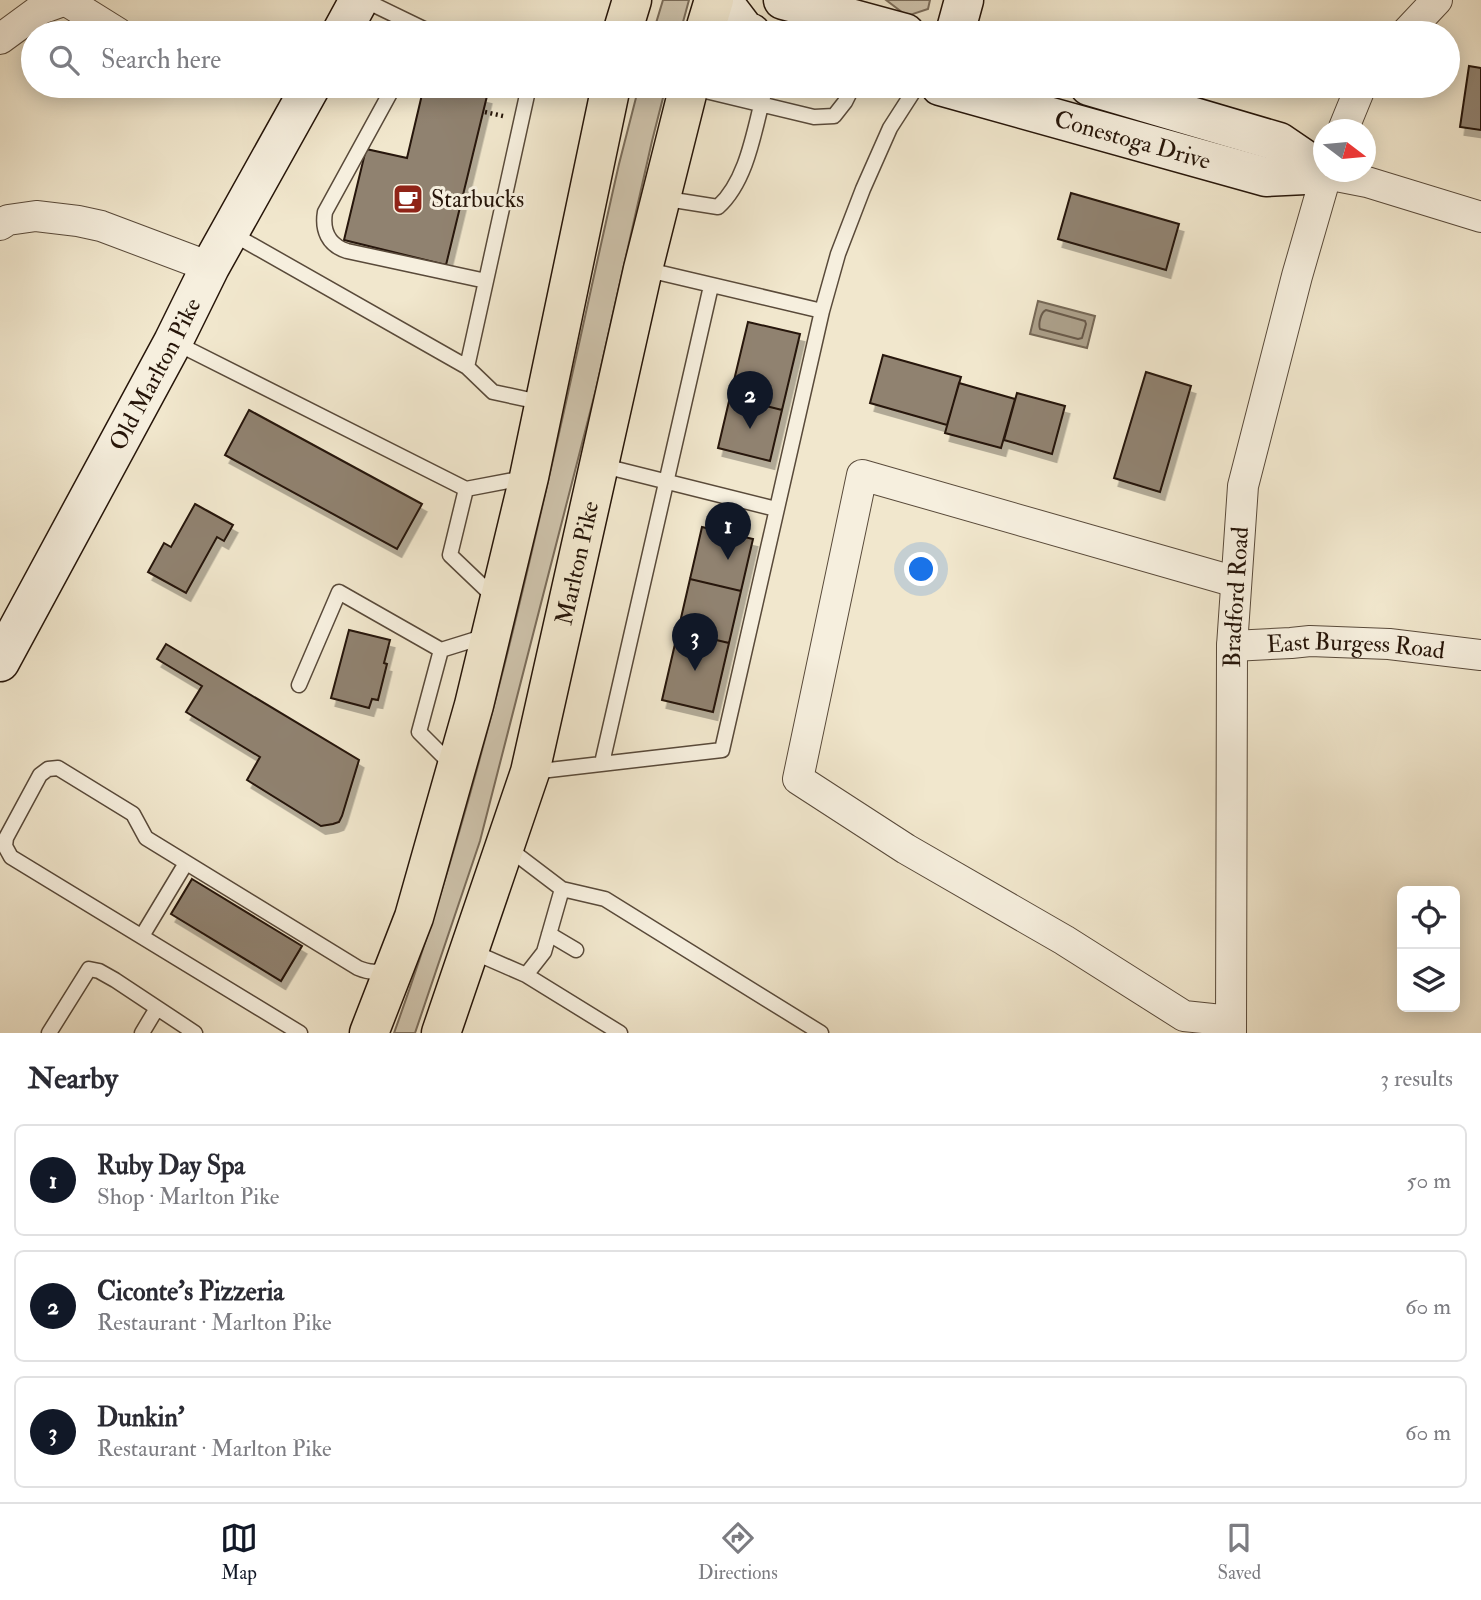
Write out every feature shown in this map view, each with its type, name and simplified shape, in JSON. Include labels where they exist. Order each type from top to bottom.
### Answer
[{"type":"highway","points":[[369,1033],[414,917],[474,705],[529,477],[608,98]]},
{"type":"highway","name":"Marlton Pike","points":[[441,1033],[530,772],[643,269],[686,98]]},
{"type":"street","points":[[25,21],[41,9],[65,0],[99,21]]},
{"type":"street","points":[[349,21],[362,0]]},
{"type":"street","points":[[783,0],[865,16],[877,21]]},
{"type":"street","points":[[958,21],[964,0]]},
{"type":"street","points":[[1417,21],[1437,0]]},
{"type":"street","points":[[718,7],[734,21]]},
{"type":"street","points":[[0,39],[21,24]]},
{"type":"street","name":"Old Marlton Pike","points":[[0,662],[173,342],[210,267],[304,98]]},
{"type":"street","name":"Conestoga Drive","points":[[983,98],[1266,177],[1313,174]]},
{"type":"street","name":"Conestoga Drive","points":[[1130,98],[1279,142],[1313,164]]},
{"type":"street","points":[[1348,119],[1356,98]]},
{"type":"street","name":"Bradford Road","points":[[1231,1027],[1232,646],[1243,486],[1323,182]]},
{"type":"street","name":"Conestoga Drive","points":[[1367,182],[1481,217]]},
{"type":"street","points":[[0,225],[8,220],[36,216],[78,221],[101,226],[210,267]]},
{"type":"street","points":[[1231,1027],[1184,1016],[1064,940],[906,849],[798,779],[862,475],[1236,582]]},
{"type":"street","name":"East Burgess Road","points":[[1232,646],[1310,640],[1389,644],[1481,654]]},
{"type":"lane","points":[[362,0],[407,21]]},
{"type":"lane","points":[[387,98],[325,212],[327,236],[332,244],[346,251],[486,281]]},
{"type":"lane","points":[[467,367],[525,98]]},
{"type":"lane","points":[[734,98],[814,117],[834,116],[847,98]]},
{"type":"lane","points":[[660,198],[718,207],[729,197],[744,166],[763,98]]},
{"type":"lane","points":[[530,772],[722,750],[821,312],[838,254],[863,189],[890,128],[910,98]]},
{"type":"lane","points":[[229,233],[467,367],[493,392],[544,403]]},
{"type":"lane","points":[[643,269],[821,312]]},
{"type":"lane","points":[[602,763],[711,286]]},
{"type":"lane","points":[[173,342],[466,489],[529,477]]},
{"type":"lane","points":[[599,464],[776,509]]},
{"type":"lane","points":[[456,769],[419,732],[441,650],[495,618],[450,555],[466,489]]},
{"type":"lane","points":[[299,685],[340,592],[441,650]]},
{"type":"lane","points":[[300,1033],[11,857],[2,845],[40,775],[48,769],[58,768],[133,814],[146,838],[358,968],[383,971],[396,962]]},
{"type":"lane","points":[[505,845],[562,889],[605,899],[821,1033]]},
{"type":"lane","points":[[142,936],[186,863]]},
{"type":"lane","points":[[526,975],[544,952],[562,889]]},
{"type":"lane","points":[[549,934],[576,950]]},
{"type":"lane","points":[[470,950],[526,975],[620,1033]]},
{"type":"lane","points":[[49,1033],[89,969],[115,980],[195,1033]]},
{"type":"lane","points":[[142,1033],[157,1008]]},
{"type":"shaded area","points":[[663,0],[689,0],[683,21],[657,21]]},
{"type":"shaded area","points":[[886,0],[930,0],[928,9],[907,16]]},
{"type":"shaded area","points":[[636,98],[663,98],[596,389],[480,841],[415,1033],[394,1033],[430,927],[493,711],[546,492]]},
{"type":"water","points":[[1038,301],[1095,316],[1087,348],[1030,334]]},
{"type":"building","points":[[1469,66],[1481,68],[1481,130],[1460,127]]},
{"type":"building","name":"Starbucks","points":[[421,98],[487,98],[446,265],[344,240],[366,149],[407,158]]},
{"type":"building","points":[[1071,193],[1179,224],[1166,270],[1058,239]]},
{"type":"building","points":[[748,322],[800,334],[782,410],[730,397]]},
{"type":"building","points":[[883,355],[961,377],[947,425],[870,403]]},
{"type":"building","points":[[1146,372],[1191,386],[1160,492],[1114,478]]},
{"type":"building","points":[[959,383],[1015,399],[1001,448],[945,433]]},
{"type":"building","points":[[1017,393],[1065,406],[1052,454],[1004,440]]},
{"type":"building","points":[[730,397],[782,410],[770,461],[718,448]]},
{"type":"building","points":[[249,410],[422,504],[397,549],[225,455]]},
{"type":"building","points":[[195,504],[233,525],[224,541],[217,537],[186,593],[148,572],[164,543],[171,547]]},
{"type":"building","points":[[702,527],[753,539],[741,591],[690,579]]},
{"type":"building","points":[[690,579],[741,591],[729,643],[678,631]]},
{"type":"building","points":[[349,630],[390,640],[378,700],[372,699],[369,708],[331,698]]},
{"type":"building","points":[[678,631],[729,643],[713,712],[662,700]]},
{"type":"building","points":[[166,644],[359,760],[339,822],[321,826],[247,780],[260,757],[186,712],[202,686],[157,659]]},
{"type":"building","points":[[192,879],[302,946],[281,981],[171,914]]},
{"type":"place","name":"Starbucks","points":[[408,199]]},
{"type":"place","name":"Ciconte's Pizzeria","points":[[750,429]]},
{"type":"place","name":"Ruby Day Spa","points":[[728,560]]},
{"type":"place","name":"Dunkin'","points":[[695,671]]}]
